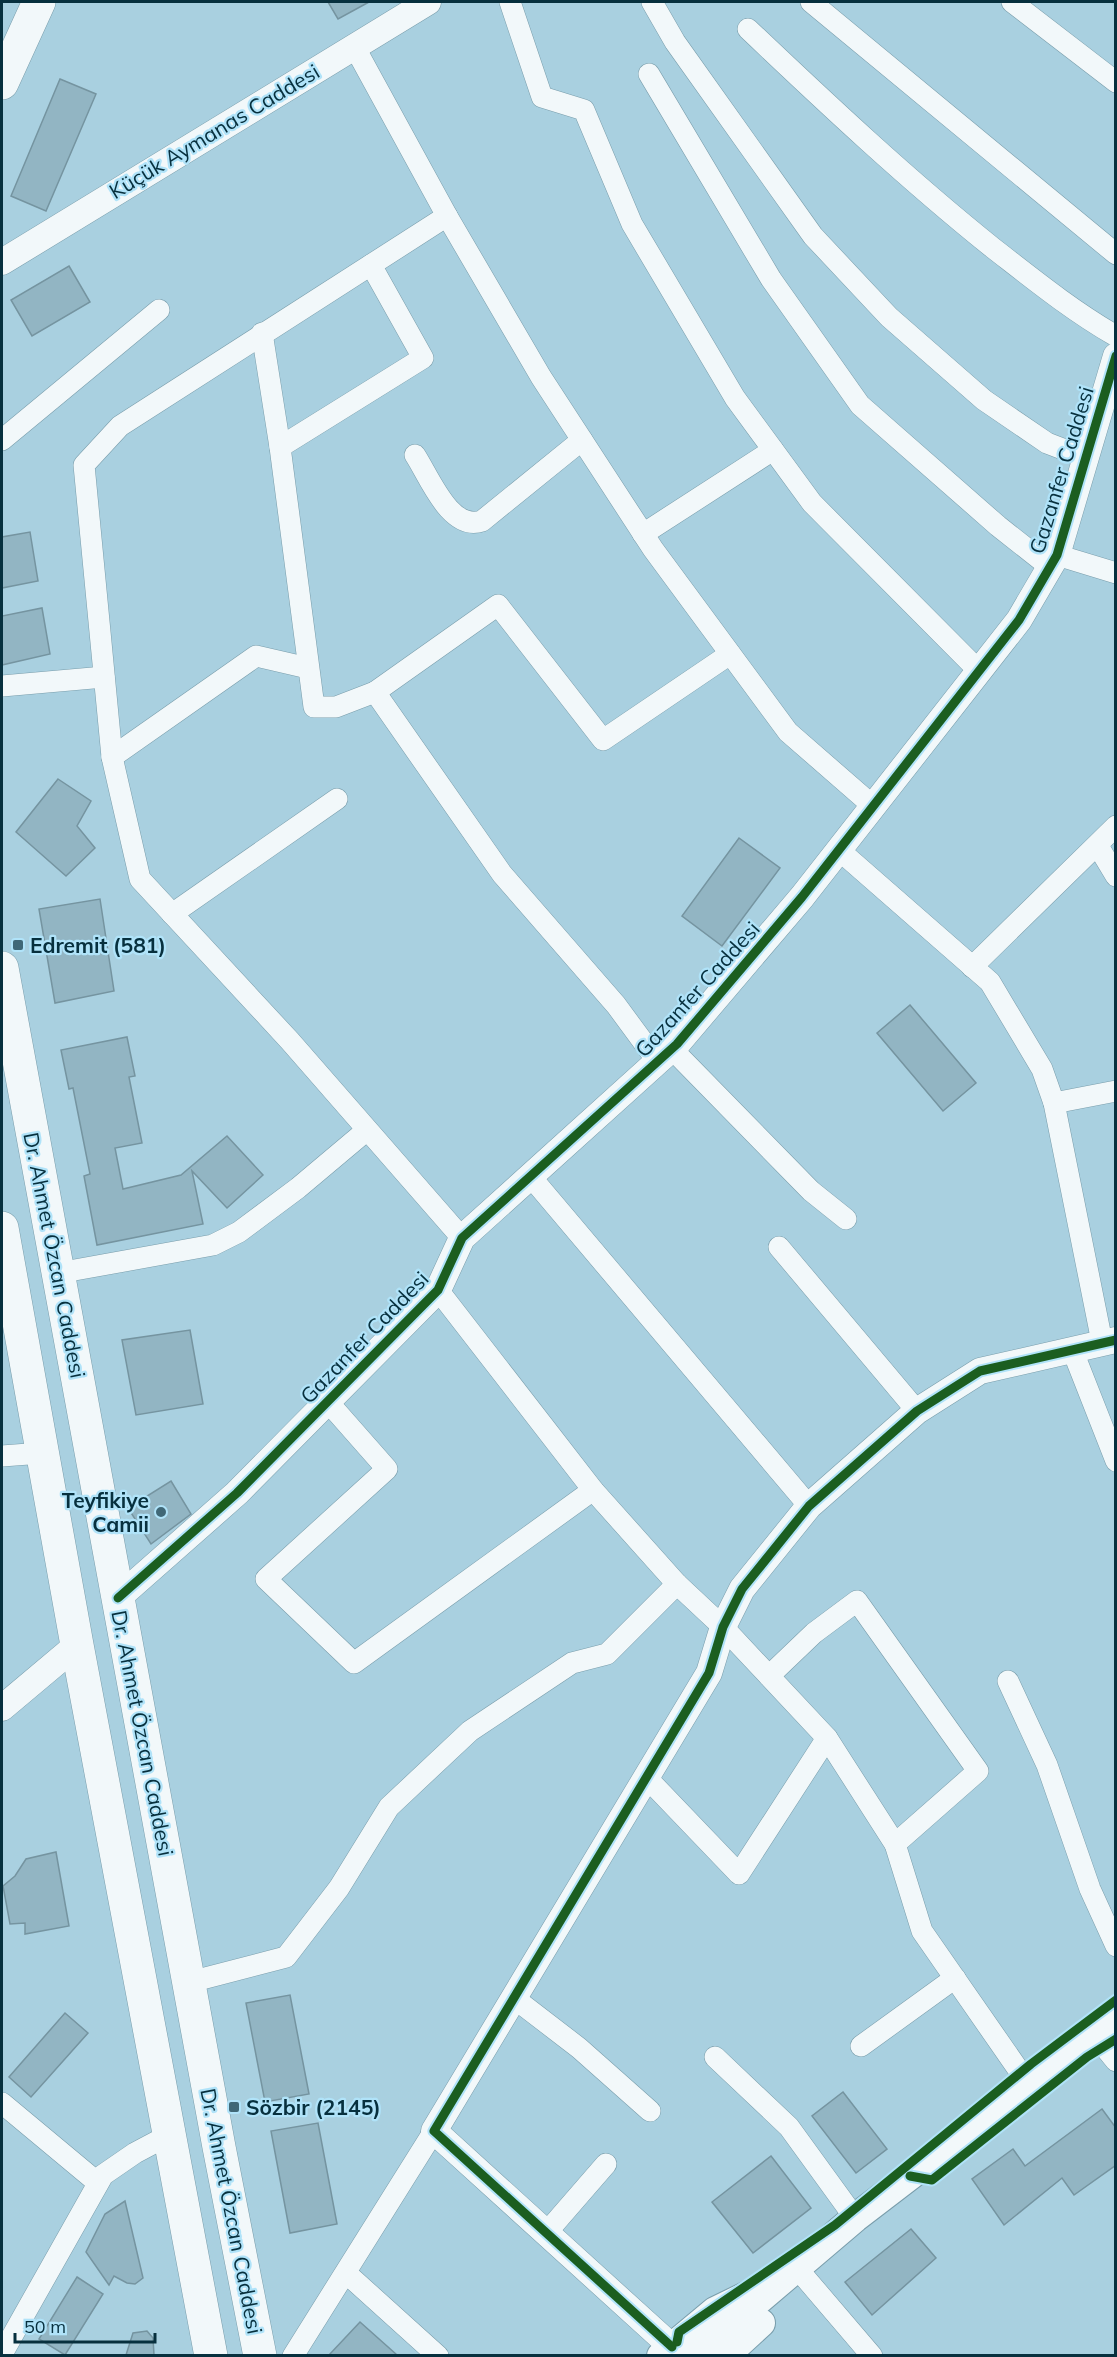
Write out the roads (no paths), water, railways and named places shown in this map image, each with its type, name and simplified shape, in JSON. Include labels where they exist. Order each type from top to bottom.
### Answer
[{"type":"main road","points":[[2,83],[39,2]]},
{"type":"main road","name":"Dr. Ahmet Özcan Caddesi","points":[[2,968],[219,2147],[260,2355]]},
{"type":"main road","points":[[2,1228],[77,1645],[211,2355]]},
{"type":"main road","points":[[675,2353],[714,2311],[791,2272],[855,2218],[1105,2026]]},
{"type":"main road","points":[[725,2355],[776,2309],[791,2272]]},
{"type":"street","name":"Küçük Aymanas Caddesi","points":[[2,262],[428,2]]},
{"type":"street","points":[[510,2],[542,97],[584,110],[632,224],[735,398],[812,502],[979,671]]},
{"type":"street","points":[[652,2],[675,42],[813,236],[889,317],[984,400],[1047,443],[1086,458]]},
{"type":"street","points":[[811,2],[1116,254]]},
{"type":"street","points":[[1012,2],[1116,82]]},
{"type":"street","points":[[748,29],[860,135],[955,217],[1074,311],[1116,336]]},
{"type":"street","points":[[354,46],[447,216],[541,377],[643,534],[788,732],[873,806]]},
{"type":"street","points":[[648,74],[771,279],[860,405],[998,526],[1054,561],[1116,573]]},
{"type":"street","points":[[447,216],[120,426],[84,465],[112,757],[140,879],[462,1238]]},
{"type":"street","points":[[280,447],[423,358],[370,264]]},
{"type":"street","points":[[2,440],[159,310]]},
{"type":"street","points":[[262,333],[280,447],[314,707],[336,707],[375,692],[498,605],[603,740],[730,654]]},
{"type":"street","name":"Gazanfer Caddesi","points":[[118,1598],[237,1493],[438,1290],[462,1238],[665,1055],[839,850],[1019,620],[1054,561],[1086,458],[1109,406],[1116,356]]},
{"type":"street","points":[[415,455],[449,509],[464,522],[473,524],[482,521],[582,440]]},
{"type":"street","points":[[643,534],[773,450]]},
{"type":"street","points":[[112,757],[256,656],[308,668]]},
{"type":"street","points":[[2,686],[105,677]]},
{"type":"street","points":[[375,692],[502,874],[616,1005],[665,1055],[811,1191],[846,1219]]},
{"type":"street","points":[[172,914],[337,799]]},
{"type":"street","points":[[972,967],[1116,826]]},
{"type":"street","points":[[1098,846],[1116,876]]},
{"type":"street","points":[[293,2355],[434,2131],[709,1673],[723,1627],[742,1589],[809,1506],[917,1411],[980,1371],[1109,1341],[1054,1102],[1042,1069],[990,982],[839,850]]},
{"type":"street","points":[[1054,1102],[1116,1091]]},
{"type":"street","points":[[58,1274],[213,1245],[239,1232],[298,1188],[367,1130]]},
{"type":"street","points":[[531,1177],[809,1506]]},
{"type":"street","points":[[779,1247],[917,1411]]},
{"type":"street","points":[[438,1290],[593,1490],[678,1584],[723,1627],[827,1738],[895,1844],[922,1930],[1029,2085]]},
{"type":"street","points":[[1072,1349],[1116,1461]]},
{"type":"street","points":[[328,1402],[387,1469],[266,1579],[354,1663],[593,1490]]},
{"type":"street","points":[[2,1456],[42,1453]]},
{"type":"street","points":[[190,1982],[286,1957],[339,1888],[389,1808],[470,1731],[572,1663],[607,1654],[678,1584]]},
{"type":"street","points":[[770,1676],[814,1633],[857,1601],[978,1771],[895,1844]]},
{"type":"street","points":[[2,1708],[77,1645]]},
{"type":"street","points":[[1008,1681],[1047,1765],[1094,1899],[1116,1946]]},
{"type":"street","points":[[646,1777],[739,1874],[827,1738]]},
{"type":"street","points":[[861,2046],[955,1978]]},
{"type":"street","points":[[514,1998],[579,2048],[650,2111]]},
{"type":"street","points":[[1105,2026],[1116,2061]]},
{"type":"street","points":[[716,2057],[789,2127],[855,2218]]},
{"type":"street","points":[[2,2103],[99,2183]]},
{"type":"street","points":[[434,2131],[547,2232],[675,2353]]},
{"type":"street","points":[[2,2354],[8,2332],[103,2175],[169,2135]]},
{"type":"street","points":[[547,2232],[606,2164]]},
{"type":"street","points":[[791,2272],[872,2355]]},
{"type":"street","points":[[346,2273],[438,2355]]},
{"type":"place","name":"Edremit (581)","points":[[18,945]]},
{"type":"place","name":"Teyfikiye Camii","points":[[161,1512]]},
{"type":"place","name":"Sözbir (2145)","points":[[234,2107]]}]
